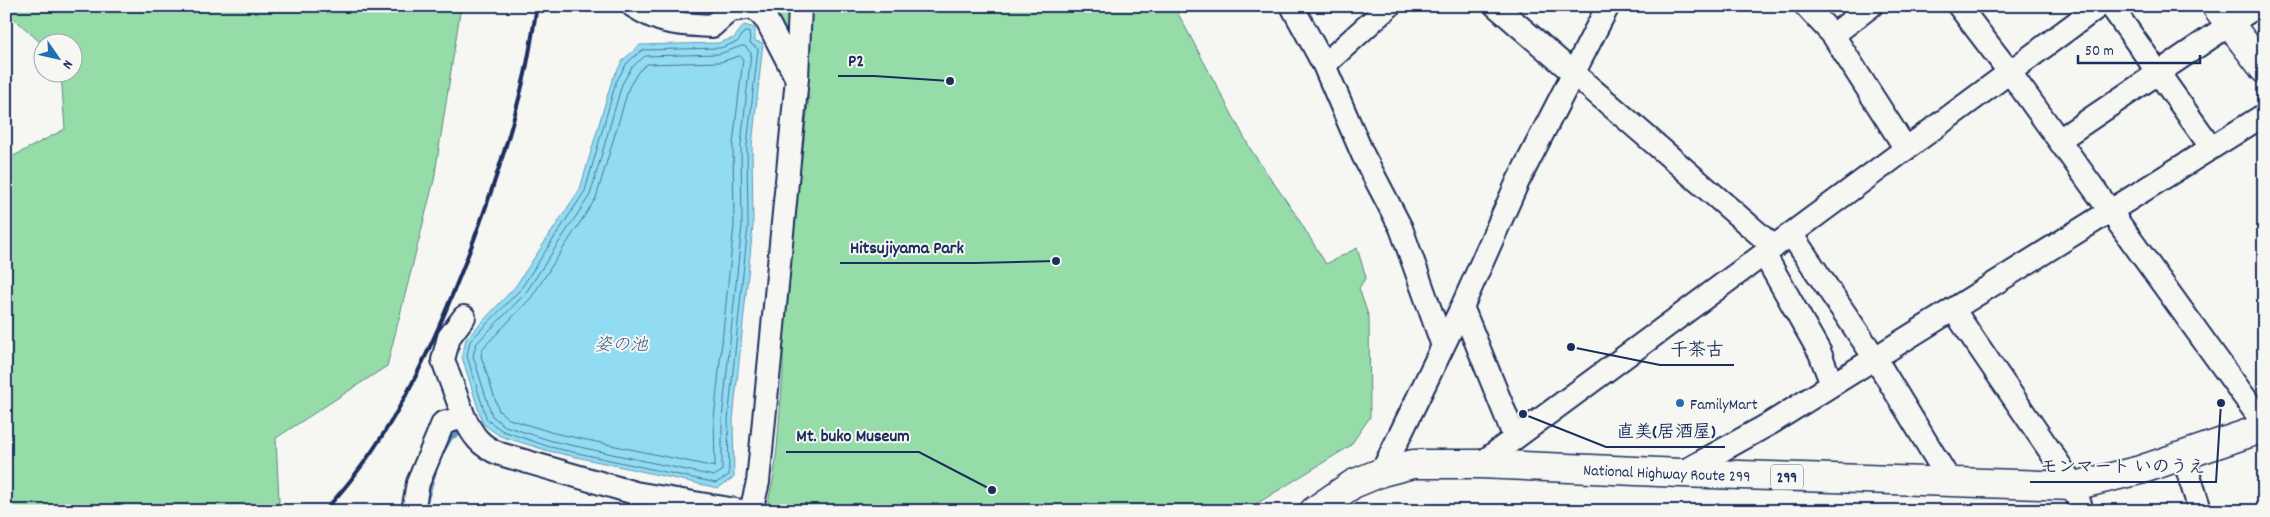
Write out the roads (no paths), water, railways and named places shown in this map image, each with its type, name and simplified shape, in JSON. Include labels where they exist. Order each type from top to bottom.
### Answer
[{"type":"highway","points":[[2223,15],[2264,69]]},
{"type":"highway","name":"National Highway Route 299","points":[[1314,511],[1353,484],[1382,472],[1413,464],[1480,464],[1681,474],[1951,483],[2078,498],[2140,470],[2264,428]]},
{"type":"street","points":[[633,6],[646,15],[668,23],[712,26],[730,10],[754,7],[767,21],[796,78]]},
{"type":"street","points":[[751,511],[758,482],[796,78],[800,6]]},
{"type":"street","points":[[1292,6],[1324,65],[1363,155],[1401,228],[1443,346]]},
{"type":"street","points":[[1324,65],[1389,6]]},
{"type":"street","points":[[1496,6],[1573,75],[1776,245],[1875,358],[1951,483]]},
{"type":"street","points":[[1382,472],[1462,307],[1518,181],[1608,6]]},
{"type":"street","points":[[1806,6],[1832,36],[1906,149]]},
{"type":"street","points":[[1832,36],[1871,6]]},
{"type":"street","points":[[1959,6],[2010,72],[2264,424]]},
{"type":"street","points":[[1480,464],[2100,6]]},
{"type":"street","points":[[2111,6],[2211,147]]},
{"type":"street","points":[[2059,140],[2159,73],[2223,15],[2257,6]]},
{"type":"street","points":[[1681,474],[1771,423],[2264,115]]},
{"type":"street","points":[[1776,245],[1832,385]]},
{"type":"street","points":[[1462,307],[1515,438]]},
{"type":"street","points":[[1953,309],[2078,498]]},
{"type":"street","points":[[464,317],[449,337],[443,360],[464,417],[472,435],[480,444],[500,454],[635,493],[742,511]]},
{"type":"street","points":[[414,511],[418,483],[443,423],[464,417]]},
{"type":"street","points":[[2182,456],[2200,510]]},
{"type":"water","name":"姿の池","points":[[744,25],[755,28],[755,41],[763,43],[752,145],[753,226],[733,420],[734,477],[718,488],[549,451],[500,436],[483,424],[462,357],[466,339],[515,287],[580,189],[612,80],[623,60],[640,45],[718,43],[734,38]]},
{"type":"waterway","points":[[442,452],[451,437],[466,431]]},
{"type":"waterway","points":[[425,504],[435,469]]},
{"type":"railway","points":[[324,511],[365,462],[382,436],[414,380],[441,323],[494,185],[525,74],[537,6]]},
{"type":"place","name":"P2","points":[[950,81]]},
{"type":"place","name":"Hitsujiyama Park","points":[[1056,261]]},
{"type":"place","name":"千茶古","points":[[1571,347]]},
{"type":"place","name":"FamilyMart","points":[[1680,403]]},
{"type":"place","name":"モンマート いのうえ","points":[[2221,403]]},
{"type":"place","name":"直美(居酒屋)","points":[[1523,414]]},
{"type":"place","name":"Mt. buko Museum","points":[[992,490]]}]
